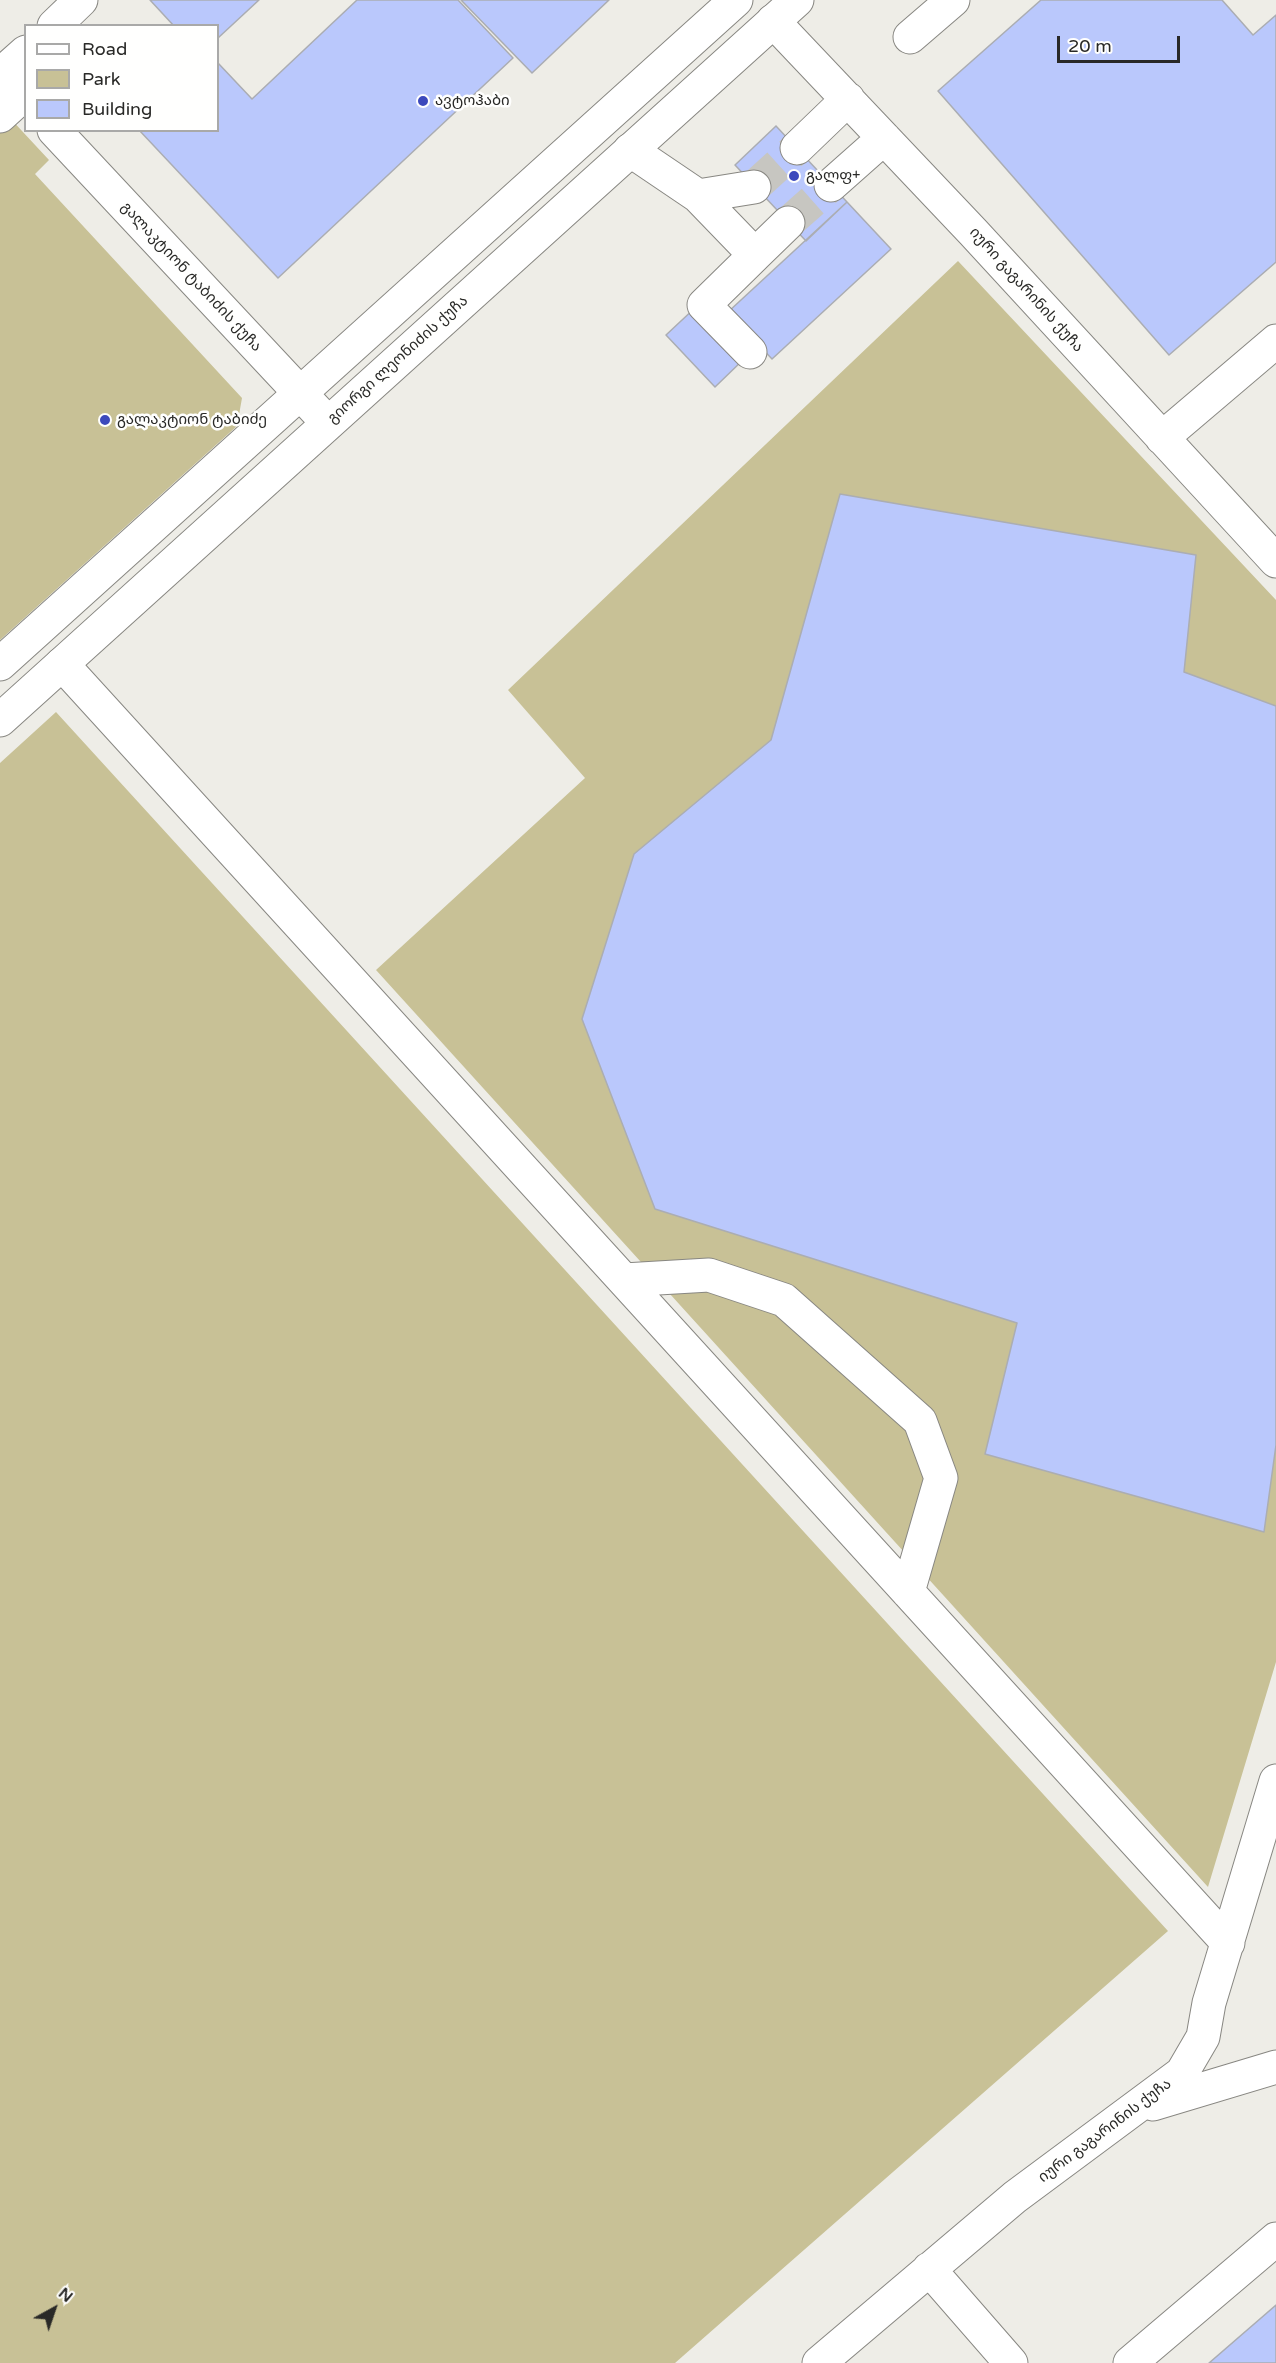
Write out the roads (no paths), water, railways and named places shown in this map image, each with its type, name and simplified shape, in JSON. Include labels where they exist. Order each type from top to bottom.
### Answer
[{"type":"street","points":[[56,24],[81,0]]},
{"type":"street","points":[[0,664],[736,0]]},
{"type":"street","points":[[910,37],[953,0]]},
{"type":"street","name":"იური გაგარინის ქუჩა","points":[[785,10],[848,99],[1276,561]]},
{"type":"street","name":"გიორგი ლეონიძის ქუჩა","points":[[0,720],[785,10]]},
{"type":"street","points":[[10,92],[24,57]]},
{"type":"street","points":[[797,148],[848,99]]},
{"type":"street","name":"გალაკტიონ ტაბიძის ქუჩა","points":[[56,132],[328,423]]},
{"type":"street","points":[[831,185],[884,138]]},
{"type":"street","points":[[630,150],[698,196],[755,255]]},
{"type":"street","points":[[698,196],[754,187]]},
{"type":"street","points":[[750,352],[704,305],[788,223]]},
{"type":"street","points":[[1162,438],[1276,341]]},
{"type":"street","points":[[62,663],[1228,1943]]},
{"type":"street","points":[[624,1280],[709,1275],[784,1300],[920,1421],[941,1478],[908,1592]]},
{"type":"street","name":"იური გაგარინის ქუჩა","points":[[819,2363],[1016,2198],[1182,2073],[1203,2037],[1209,2003],[1276,1781]]},
{"type":"street","points":[[1134,2109],[1276,2067]]},
{"type":"street","points":[[1130,2363],[1276,2239]]},
{"type":"street","points":[[929,2269],[1011,2363]]},
{"type":"tunnel","points":[[754,187],[797,148]]},
{"type":"tunnel","points":[[788,223],[831,185]]},
{"type":"place","name":"ავტოჰაბი","points":[[423,101]]},
{"type":"place","name":"გალფ+","points":[[794,176]]},
{"type":"place","name":"გალაკტიონ ტაბიძე","points":[[105,420]]}]
